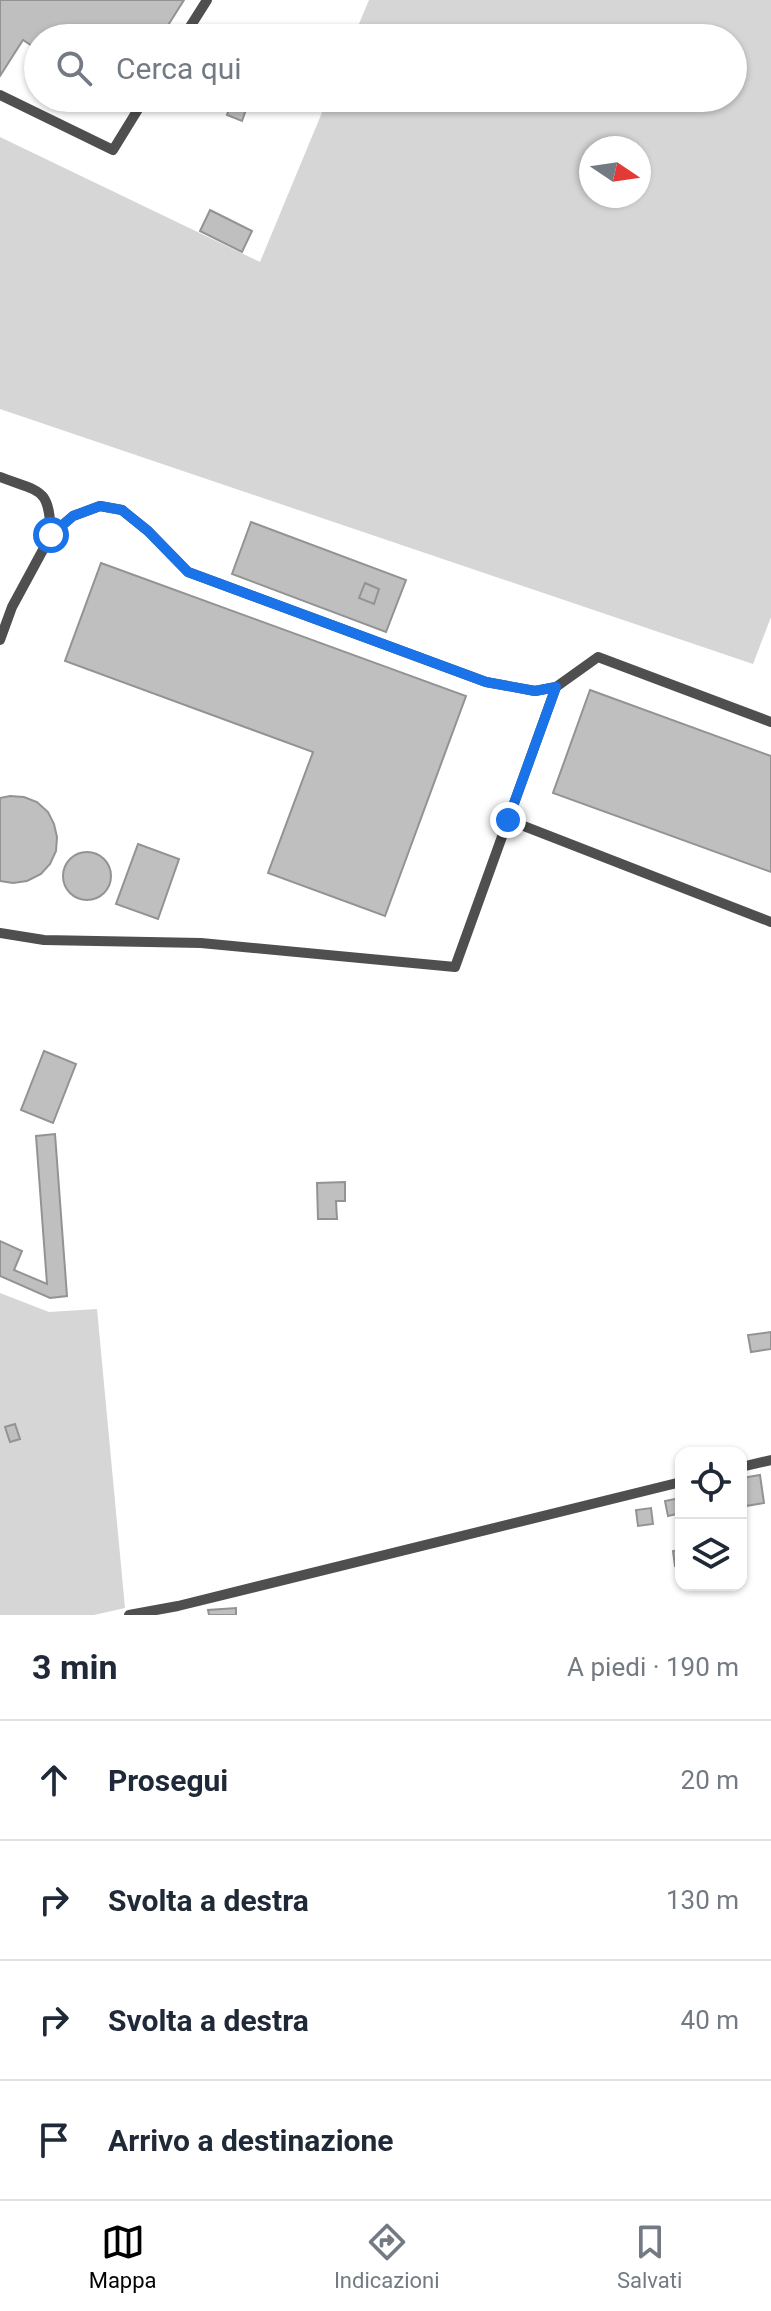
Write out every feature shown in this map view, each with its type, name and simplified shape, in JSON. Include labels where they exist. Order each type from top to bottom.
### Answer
[{"type":"lane","points":[[192,24],[207,0]]},
{"type":"lane","points":[[0,95],[24,107]]},
{"type":"lane","points":[[35,112],[113,150],[136,112]]},
{"type":"lane","points":[[0,477],[40,492],[50,505],[51,535]]},
{"type":"lane","points":[[0,640],[12,607],[51,535],[73,516],[100,506],[122,510],[148,531],[188,572],[486,682],[535,691],[556,687],[598,657],[771,722]]},
{"type":"lane","points":[[0,933],[44,940],[201,943],[455,967],[556,687]]},
{"type":"lane","points":[[508,820],[771,922]]},
{"type":"lane","points":[[747,1466],[771,1460]]},
{"type":"lane","points":[[129,1615],[178,1606],[675,1483]]},
{"type":"shaded area","points":[[369,0],[771,0],[771,617],[753,664],[0,409],[0,137],[260,262],[322,112],[747,112],[747,24],[359,24]]},
{"type":"shaded area","points":[[0,1293],[49,1312],[97,1309],[125,1608],[94,1615],[0,1615]]},
{"type":"building","points":[[0,0],[184,0],[169,24],[24,24],[24,41],[0,76]]},
{"type":"building","points":[[228,112],[245,112],[242,121],[227,115]]},
{"type":"building","points":[[210,210],[252,231],[242,252],[200,231]]},
{"type":"building","points":[[251,522],[406,580],[386,632],[232,574]]},
{"type":"building","points":[[101,563],[466,696],[385,916],[268,873],[313,752],[65,661]]},
{"type":"building","points":[[365,583],[379,589],[374,604],[359,598]]},
{"type":"building","points":[[590,690],[771,756],[771,872],[553,793]]},
{"type":"building","points":[[10,796],[37,802],[48,812],[57,837],[56,851],[41,874],[13,883],[0,881],[0,798]]},
{"type":"building","points":[[138,844],[179,859],[158,919],[116,904]]},
{"type":"building","points":[[87,852],[104,859],[111,876],[104,893],[87,900],[70,893],[63,876],[70,859]]},
{"type":"building","points":[[44,1051],[76,1064],[53,1123],[21,1110]]},
{"type":"building","points":[[55,1134],[67,1296],[50,1298],[0,1276],[0,1241],[22,1251],[14,1270],[47,1284],[36,1136]]},
{"type":"building","points":[[345,1182],[345,1201],[336,1201],[337,1219],[318,1219],[317,1183]]},
{"type":"building","points":[[771,1332],[771,1349],[751,1352],[748,1335]]},
{"type":"building","points":[[15,1424],[20,1439],[10,1442],[5,1427]]},
{"type":"building","points":[[760,1475],[764,1503],[747,1506],[747,1477]]},
{"type":"building","points":[[675,1499],[675,1514],[668,1516],[665,1501]]},
{"type":"building","points":[[651,1508],[653,1524],[638,1526],[636,1510]]},
{"type":"building","points":[[236,1608],[236,1615],[209,1615],[208,1610]]},
{"type":"route","points":[[51,535],[73,516],[100,506],[122,510],[148,531],[188,572],[486,682],[535,691],[556,687],[508,820]]}]
